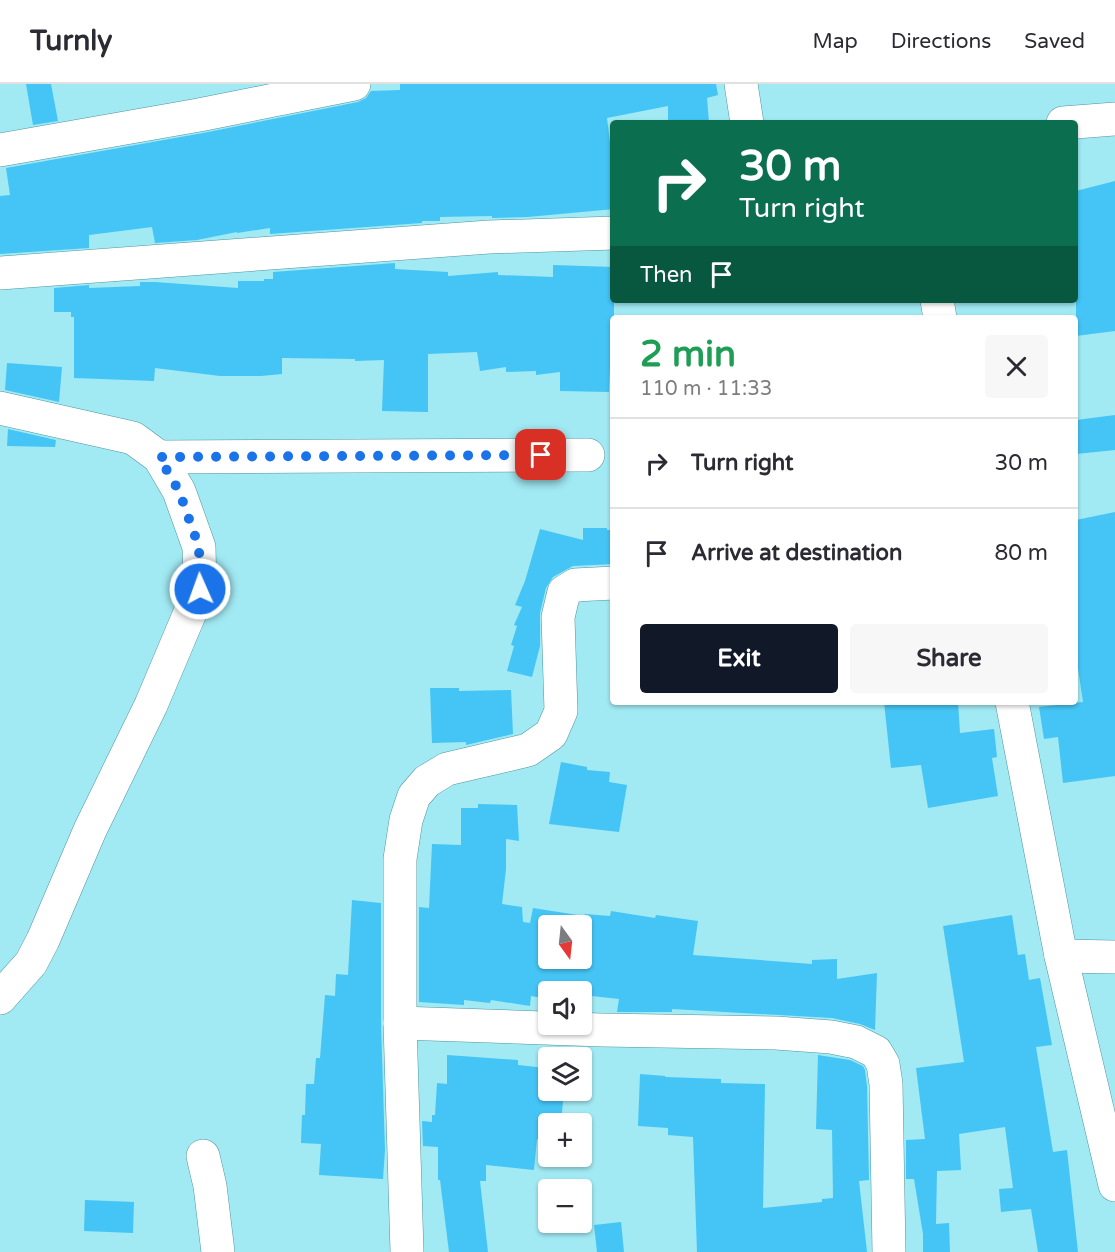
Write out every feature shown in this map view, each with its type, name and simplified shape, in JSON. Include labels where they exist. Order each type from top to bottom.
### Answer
[{"type":"main road","points":[[0,150],[199,115],[354,84]]},
{"type":"main road","points":[[741,84],[747,120]]},
{"type":"main road","points":[[1078,122],[1115,119]]},
{"type":"main road","points":[[0,273],[489,237],[610,233]]},
{"type":"main road","points":[[0,408],[133,438],[159,457],[179,491],[199,547],[200,589],[151,705],[90,830],[43,940],[31,963],[0,998]]},
{"type":"main road","points":[[159,457],[588,455]]},
{"type":"main road","points":[[407,1252],[400,1023],[400,859],[406,820],[414,796],[427,781],[447,769],[528,750],[551,734],[561,711],[558,617],[564,592],[575,585],[610,583]]},
{"type":"main road","points":[[1013,705],[1061,956],[1115,1185]]},
{"type":"main road","points":[[1061,956],[1115,957]]},
{"type":"main road","points":[[400,1023],[776,1033],[831,1037],[867,1046],[876,1052],[883,1064],[886,1084],[889,1252]]},
{"type":"main road","points":[[203,1156],[210,1186],[218,1252]]},
{"type":"building","points":[[26,84],[51,84],[58,121],[33,125]]},
{"type":"building","points":[[400,84],[716,84],[718,95],[707,98],[709,120],[668,120],[668,106],[607,118],[610,143],[610,209],[528,217],[440,217],[440,221],[422,221],[422,223],[270,234],[270,228],[197,240],[155,243],[152,227],[89,235],[89,248],[0,254],[0,196],[10,195],[6,168],[203,133],[358,102],[366,98],[371,91],[400,90]]},
{"type":"building","points":[[1115,181],[1115,331],[1078,336],[1076,303],[1078,303],[1078,190]]},
{"type":"building","points":[[395,263],[395,269],[448,272],[448,276],[498,272],[498,275],[553,277],[553,265],[610,267],[610,303],[614,303],[614,315],[610,315],[609,392],[560,391],[560,372],[536,375],[536,371],[506,372],[506,367],[480,371],[477,352],[428,354],[428,412],[382,411],[384,360],[282,358],[282,374],[261,376],[220,376],[155,368],[154,381],[74,378],[74,317],[71,317],[71,312],[54,312],[54,288],[89,285],[89,288],[140,286],[140,282],[155,282],[238,288],[238,281],[273,279],[273,272]]},
{"type":"building","points":[[7,363],[62,367],[59,402],[5,390]]},
{"type":"building","points":[[1115,415],[1115,450],[1078,454],[1078,420]]},
{"type":"building","points":[[8,429],[56,440],[55,447],[7,446]]},
{"type":"building","points":[[1115,512],[1115,776],[1063,783],[1058,737],[1044,739],[1039,707],[1078,705],[1078,703],[1083,702],[1078,668],[1078,520]]},
{"type":"building","points":[[583,528],[610,530],[610,564],[573,566],[553,577],[546,588],[540,613],[540,646],[532,677],[507,671],[514,646],[511,645],[517,626],[514,625],[522,607],[515,605],[525,581],[540,529],[583,540]]},
{"type":"building","points":[[430,688],[459,688],[459,691],[511,690],[513,734],[466,745],[466,742],[432,743]]},
{"type":"building","points":[[884,705],[958,705],[960,733],[994,729],[997,757],[992,758],[998,796],[928,808],[921,765],[891,768]]},
{"type":"building","points":[[561,762],[587,767],[587,770],[610,772],[609,782],[627,785],[619,832],[549,824]]},
{"type":"building","points":[[478,804],[517,805],[519,841],[506,839],[506,869],[502,904],[522,907],[523,922],[530,923],[533,908],[578,915],[538,915],[538,969],[592,969],[592,915],[585,914],[610,916],[611,911],[655,918],[656,915],[698,921],[693,955],[812,964],[812,960],[837,959],[837,979],[877,973],[875,1030],[832,1018],[672,1009],[672,1012],[617,1012],[619,999],[592,996],[592,981],[538,981],[538,997],[531,996],[530,1006],[491,1000],[490,1003],[464,1000],[464,1005],[419,1002],[419,907],[429,908],[432,844],[461,845],[461,808],[478,808]]},
{"type":"building","points":[[352,900],[381,903],[381,1024],[385,1150],[383,1179],[319,1175],[321,1144],[301,1143],[306,1084],[314,1084],[316,1058],[320,1058],[325,995],[335,996],[336,974],[348,975]]},
{"type":"building","points":[[1012,915],[1018,955],[1025,954],[1029,980],[1040,978],[1052,1045],[1036,1047],[1053,1152],[1067,1150],[1078,1252],[1038,1252],[1031,1209],[1001,1212],[999,1189],[1013,1188],[1005,1127],[959,1134],[961,1170],[937,1171],[936,1224],[949,1223],[950,1252],[923,1252],[923,1234],[914,1179],[906,1179],[906,1140],[925,1139],[916,1068],[964,1062],[943,926]]},
{"type":"building","points":[[447,1055],[518,1060],[518,1065],[538,1067],[538,1101],[563,1101],[562,1113],[538,1113],[538,1139],[534,1170],[486,1165],[486,1181],[480,1181],[488,1252],[449,1252],[440,1180],[438,1180],[438,1147],[423,1146],[422,1121],[432,1122],[432,1115],[435,1115],[437,1083],[447,1084]]},
{"type":"building","points":[[818,1055],[850,1060],[863,1066],[865,1070],[869,1180],[859,1181],[867,1252],[697,1252],[693,1137],[668,1135],[668,1128],[638,1126],[640,1074],[721,1079],[721,1083],[765,1084],[763,1208],[822,1202],[822,1199],[833,1198],[832,1130],[816,1129]]},
{"type":"building","points":[[85,1200],[134,1202],[133,1233],[84,1231]]},
{"type":"building","points":[[621,1222],[624,1252],[597,1252],[594,1225]]},
{"type":"route","points":[[200,589],[199,547],[179,491],[159,457],[541,455]]}]
